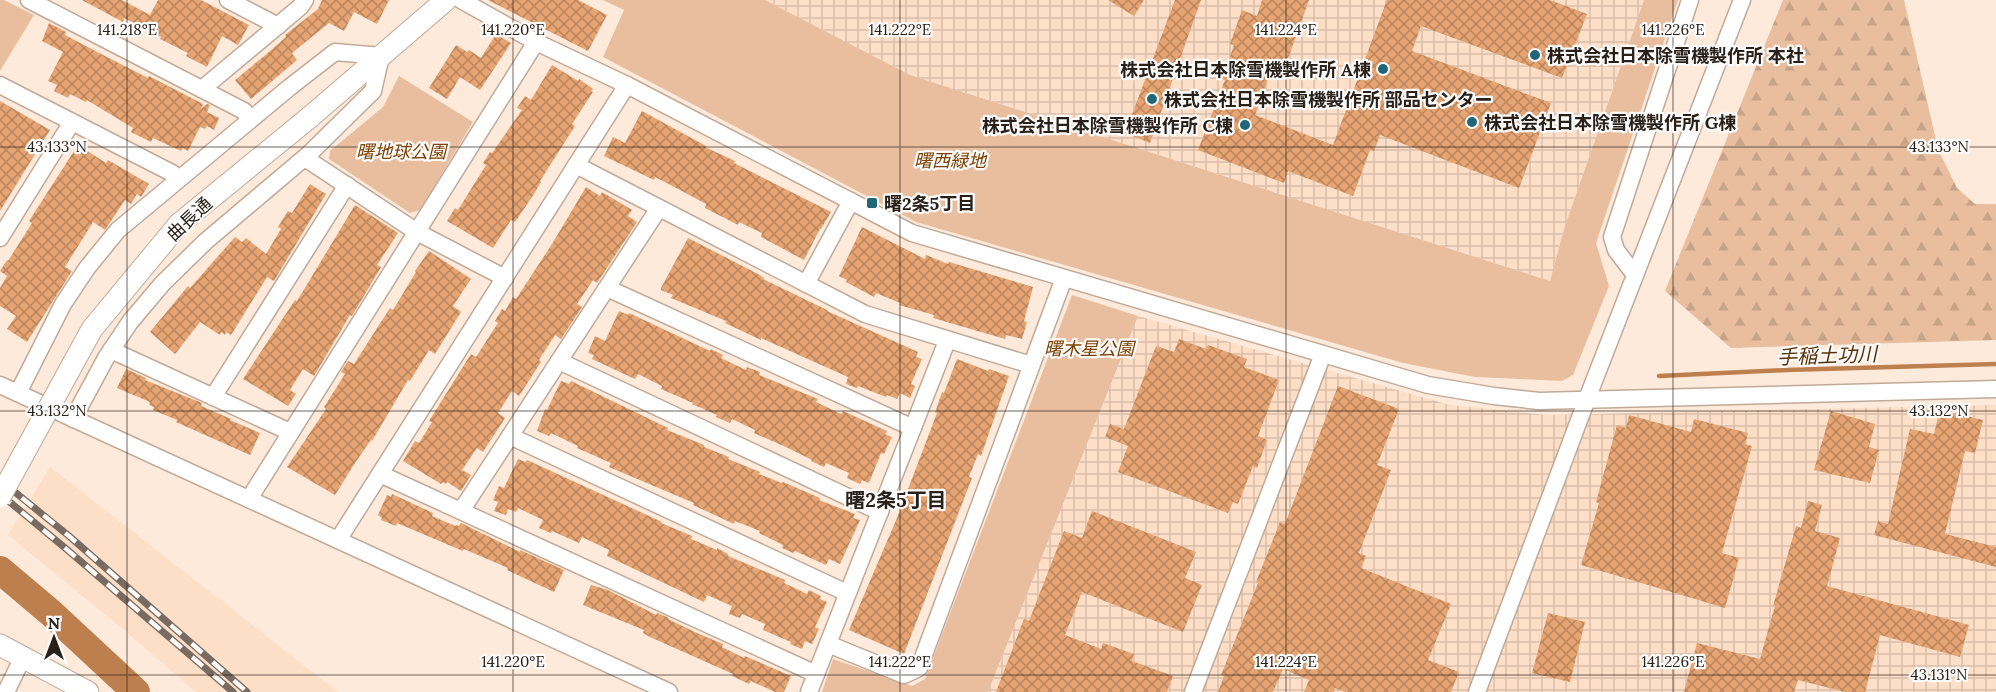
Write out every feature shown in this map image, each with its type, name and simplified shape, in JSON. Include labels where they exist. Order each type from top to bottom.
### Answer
[{"type":"street","points":[[29,0],[244,111],[250,120]]},
{"type":"street","points":[[228,0],[278,26]]},
{"type":"street","points":[[202,89],[300,7],[305,0]]},
{"type":"street","name":"曲長通","points":[[0,497],[92,329],[179,224],[310,117],[446,0]]},
{"type":"street","points":[[462,0],[537,42],[912,233],[1428,385],[1539,401],[1996,389]]},
{"type":"street","points":[[1635,275],[1616,250],[1612,237],[1690,0]]},
{"type":"street","points":[[1477,692],[1587,399],[1742,0]]},
{"type":"street","points":[[249,499],[537,42]]},
{"type":"street","points":[[18,393],[63,304],[87,268],[118,230],[335,52],[381,56],[373,91],[305,158],[206,241],[163,283],[130,322],[111,350],[73,418]]},
{"type":"street","points":[[0,85],[172,173],[178,179]]},
{"type":"street","points":[[338,540],[627,86]]},
{"type":"street","points":[[0,238],[72,122]]},
{"type":"street","points":[[305,158],[417,232],[505,278]]},
{"type":"street","points":[[576,165],[865,314],[1031,365]]},
{"type":"street","points":[[213,397],[347,185]]},
{"type":"street","points":[[806,284],[851,201]]},
{"type":"street","points":[[461,512],[659,208]]},
{"type":"street","points":[[828,644],[904,675],[919,668],[1064,278]]},
{"type":"street","points":[[607,288],[914,428]]},
{"type":"street","points":[[809,692],[947,341]]},
{"type":"street","points":[[111,350],[290,432]]},
{"type":"street","points":[[1193,692],[1323,354]]},
{"type":"street","points":[[559,361],[880,512]]},
{"type":"street","points":[[0,385],[669,692]]},
{"type":"street","points":[[510,436],[847,593]]},
{"type":"street","points":[[380,474],[816,674]]},
{"type":"street","points":[[0,645],[88,692]]},
{"type":"street","points":[[6,692],[23,657]]},
{"type":"shaded area","points":[[765,0],[1644,0],[1564,229],[1550,281],[910,75]]},
{"type":"shaded area","points":[[1138,316],[1450,405],[1547,415],[1996,405],[1996,692],[988,692]]},
{"type":"shaded area","points":[[50,467],[338,692],[196,692],[8,535]]},
{"type":"green space","points":[[0,0],[34,15],[0,71]]},
{"type":"green space","name":"曙西緑地","points":[[603,0],[765,0],[910,75],[1550,281],[1564,229],[1644,0],[1678,0],[1596,243],[1609,286],[1573,375],[1562,381],[1475,377],[1403,363],[916,222],[603,57],[624,10]]},
{"type":"green space","points":[[1783,0],[1904,0],[1938,149],[1957,188],[1975,204],[1996,204],[1996,340],[1731,348],[1665,291]]},
{"type":"green space","name":"曙地球公園","points":[[399,76],[473,122],[420,210],[410,213],[329,159],[330,151],[383,107]]},
{"type":"green space","name":"曙木星公園","points":[[1072,295],[1138,316],[988,692],[822,692],[833,659],[912,686],[925,679]]},
{"type":"building","points":[[82,0],[122,0],[150,15],[158,0],[201,0],[249,25],[238,45],[222,36],[207,67],[186,56],[188,53],[160,39],[161,37],[124,18],[123,22]]},
{"type":"building","points":[[322,0],[389,0],[377,24],[354,12],[344,31],[329,23],[292,53],[297,60],[251,99],[235,80],[318,9]]},
{"type":"building","points":[[488,0],[578,0],[607,15],[588,51]]},
{"type":"building","points":[[1108,0],[1144,0],[1134,16]]},
{"type":"building","points":[[1175,0],[1201,0],[1150,143],[1125,133]]},
{"type":"building","points":[[1262,0],[1309,0],[1286,64],[1275,60],[1255,115],[1333,145],[1387,0],[1550,0],[1587,14],[1562,78],[1421,26],[1412,51],[1551,103],[1519,188],[1380,135],[1374,151],[1370,150],[1353,196],[1288,171],[1284,183],[1198,150],[1225,80],[1222,79],[1234,45],[1230,44],[1242,10],[1257,16]]},
{"type":"building","points":[[49,23],[66,32],[65,35],[103,55],[203,104],[201,109],[207,104],[210,105],[207,112],[219,118],[214,130],[207,126],[205,129],[200,127],[188,151],[183,148],[181,151],[153,138],[151,142],[131,132],[133,128],[87,100],[86,102],[70,94],[68,98],[54,91],[57,85],[48,81],[63,52],[42,41]]},
{"type":"building","points":[[496,34],[511,43],[480,90],[460,77],[447,99],[429,88],[456,45],[481,58]]},
{"type":"building","points":[[552,65],[578,81],[579,79],[593,89],[591,91],[593,92],[572,124],[575,126],[534,194],[515,222],[511,220],[493,248],[447,221],[455,208],[458,210],[486,165],[483,163],[490,152],[492,153],[522,110],[517,108],[525,96],[531,100]]},
{"type":"building","points":[[0,101],[50,130],[0,211]]},
{"type":"building","points":[[642,111],[705,147],[735,161],[734,163],[831,212],[804,260],[761,237],[762,233],[739,222],[738,225],[705,208],[706,204],[655,177],[654,180],[604,156],[613,137],[625,143]]},
{"type":"building","points":[[78,145],[106,163],[108,160],[149,184],[141,197],[137,194],[131,204],[125,200],[105,230],[93,222],[65,267],[72,271],[27,342],[7,329],[16,316],[0,306],[0,288],[7,276],[0,271],[32,223],[29,221]]},
{"type":"building","points":[[310,184],[326,194],[274,281],[267,277],[231,335],[221,332],[220,335],[200,322],[175,354],[150,332],[188,286],[190,288],[235,237],[242,242],[246,238],[266,254],[281,229],[278,227],[288,211],[292,213]]},
{"type":"building","points":[[586,187],[600,196],[602,192],[632,210],[628,216],[637,222],[597,283],[593,280],[577,304],[582,307],[561,339],[555,335],[519,396],[512,391],[498,413],[505,418],[483,452],[477,448],[462,470],[471,475],[461,491],[447,482],[441,484],[403,461],[415,441],[419,443],[432,422],[429,421],[471,354],[476,357],[498,323],[495,321],[502,309],[505,311],[513,297],[516,299]]},
{"type":"building","points":[[355,205],[398,233],[377,265],[381,267],[314,376],[303,369],[290,390],[296,394],[288,406],[243,379],[295,300],[297,301]]},
{"type":"building","points":[[862,227],[925,259],[926,255],[948,264],[949,262],[1033,287],[1022,339],[1006,335],[1005,339],[933,318],[934,315],[899,305],[900,303],[876,293],[874,297],[846,282],[847,280],[839,276]]},
{"type":"building","points":[[688,238],[827,311],[918,352],[916,357],[922,359],[911,384],[915,386],[910,398],[900,393],[897,399],[887,395],[886,397],[858,386],[857,388],[846,384],[848,377],[671,298],[673,295],[661,288]]},
{"type":"building","points":[[429,251],[471,279],[453,306],[461,312],[435,354],[429,350],[410,381],[408,380],[372,441],[335,495],[287,467],[326,409],[324,407],[345,374],[341,372],[348,361],[354,364],[390,308],[393,310]]},
{"type":"building","points":[[619,311],[628,315],[629,313],[710,351],[711,349],[723,355],[721,358],[746,370],[747,367],[760,372],[759,375],[818,399],[816,402],[841,414],[843,411],[887,431],[885,434],[892,437],[884,454],[881,453],[869,483],[862,480],[860,484],[847,478],[849,473],[826,463],[824,467],[811,461],[754,433],[755,430],[732,419],[730,423],[716,417],[717,415],[661,389],[662,386],[638,374],[635,379],[592,359],[594,355],[588,353],[595,336],[605,341]]},
{"type":"building","points":[[1179,339],[1206,349],[1208,345],[1247,359],[1244,367],[1279,380],[1258,436],[1267,440],[1257,468],[1253,466],[1238,504],[1233,502],[1228,513],[1118,472],[1128,446],[1105,437],[1110,424],[1124,429],[1156,346],[1174,352]]},
{"type":"building","points":[[957,359],[1009,376],[981,456],[978,454],[969,477],[972,478],[904,654],[849,630],[897,518],[937,413],[935,413],[942,392],[944,393]]},
{"type":"building","points":[[126,369],[146,378],[145,380],[202,403],[201,406],[260,433],[250,455],[176,422],[177,420],[153,410],[154,407],[149,405],[150,402],[117,388]]},
{"type":"building","points":[[561,381],[569,384],[571,381],[668,428],[667,430],[760,472],[759,474],[783,482],[820,498],[819,500],[855,514],[853,518],[860,520],[840,564],[829,559],[826,565],[795,551],[793,553],[782,548],[783,545],[759,533],[760,531],[735,521],[734,524],[693,505],[694,503],[609,467],[611,463],[551,433],[549,436],[537,431],[545,409],[547,410]]},
{"type":"building","points":[[1338,386],[1399,409],[1377,465],[1391,470],[1359,553],[1366,556],[1361,568],[1451,604],[1428,660],[1459,672],[1451,692],[1345,692],[1335,688],[1334,692],[1304,692],[1309,680],[1283,669],[1273,692],[1218,692],[1224,676],[1221,675],[1258,583],[1256,582],[1280,522],[1285,524]]},
{"type":"building","points":[[1940,410],[1983,420],[1975,453],[1965,451],[1945,534],[1996,547],[1996,567],[1874,535],[1878,521],[1888,524],[1910,429],[1934,434]]},
{"type":"building","points":[[1831,411],[1875,424],[1869,447],[1879,450],[1870,483],[1814,470]]},
{"type":"building","points":[[1629,415],[1691,432],[1694,419],[1748,433],[1745,444],[1752,446],[1722,553],[1739,558],[1725,608],[1581,565],[1599,503],[1596,502],[1617,425],[1626,428]]},
{"type":"building","points":[[518,459],[525,462],[527,460],[692,536],[691,539],[717,550],[717,548],[728,556],[785,580],[784,583],[807,594],[809,590],[821,596],[820,599],[827,602],[815,627],[819,629],[812,644],[805,641],[802,649],[790,644],[791,642],[763,630],[765,624],[742,614],[740,618],[729,614],[732,606],[707,595],[704,602],[607,556],[609,550],[582,537],[579,543],[539,528],[543,520],[518,508],[516,512],[508,509],[506,515],[494,511],[498,502],[493,500],[499,486],[504,488]]},
{"type":"building","points":[[392,494],[433,513],[432,516],[455,526],[461,523],[520,552],[520,550],[564,570],[554,592],[507,570],[508,568],[464,549],[463,551],[397,523],[396,526],[381,520],[382,518],[378,515],[387,495],[391,497]]},
{"type":"building","points":[[1808,501],[1822,505],[1815,531],[1840,538],[1827,586],[1969,625],[1960,657],[1880,635],[1865,692],[1845,692],[1798,680],[1794,692],[1684,692],[1697,643],[1760,659],[1796,526],[1801,528]]},
{"type":"building","points":[[1092,511],[1196,552],[1185,578],[1202,585],[1183,632],[1082,592],[1065,635],[1101,649],[1103,643],[1134,654],[1132,661],[1173,676],[1167,692],[996,692],[1024,619],[1029,621],[1064,531],[1082,538]]},
{"type":"building","points":[[591,585],[608,590],[656,615],[657,613],[669,618],[723,644],[722,647],[744,658],[745,656],[791,676],[784,692],[775,692],[751,681],[749,684],[732,676],[733,674],[650,637],[643,633],[644,630],[583,605]]},
{"type":"building","points":[[1548,613],[1585,622],[1570,682],[1532,673]]},
{"type":"waterway","name":"手稲土功川","points":[[1659,376],[1996,364]]},
{"type":"waterway","points":[[0,570],[51,613],[136,692]]},
{"type":"railway","points":[[0,480],[69,536],[247,692]]},
{"type":"railway","points":[[0,494],[233,692]]},
{"type":"place","name":"株式会社日本除雪機製作所 本社","points":[[1535,55]]},
{"type":"place","name":"株式会社日本除雪機製作所 A棟","points":[[1383,69]]},
{"type":"place","name":"株式会社日本除雪機製作所 部品センター","points":[[1152,99]]},
{"type":"place","name":"株式会社日本除雪機製作所 G棟","points":[[1472,122]]},
{"type":"place","name":"株式会社日本除雪機製作所 C棟","points":[[1245,125]]},
{"type":"place","name":"曙2条5丁目","points":[[872,203]]},
{"type":"district","name":"曙2条5丁目","points":[[896,499]]}]
